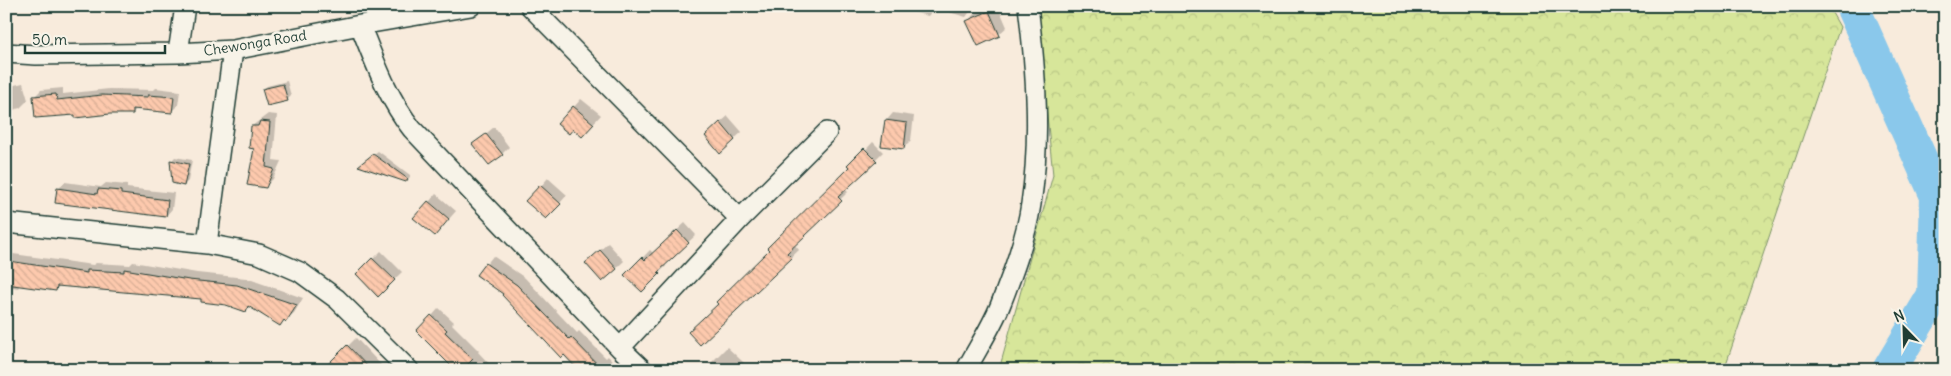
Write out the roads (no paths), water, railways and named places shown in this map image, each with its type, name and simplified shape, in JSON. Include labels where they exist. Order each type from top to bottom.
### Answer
[{"type":"street","points":[[178,54],[185,6]]},
{"type":"street","name":"Chewonga Road","points":[[6,53],[36,55],[178,54],[233,50],[471,6]]},
{"type":"street","points":[[530,6],[740,219]]},
{"type":"street","points":[[966,370],[999,308],[1023,239],[1031,205],[1037,142],[1028,6]]},
{"type":"street","points":[[360,25],[386,89],[397,109],[412,129],[643,370]]},
{"type":"street","points":[[207,244],[233,50]]},
{"type":"street","points":[[620,348],[740,219],[827,132]]},
{"type":"street","points":[[6,223],[207,244],[259,254],[300,272],[337,298],[409,370]]},
{"type":"waterway","points":[[1852,6],[1937,196],[1934,295],[1889,370]]}]
